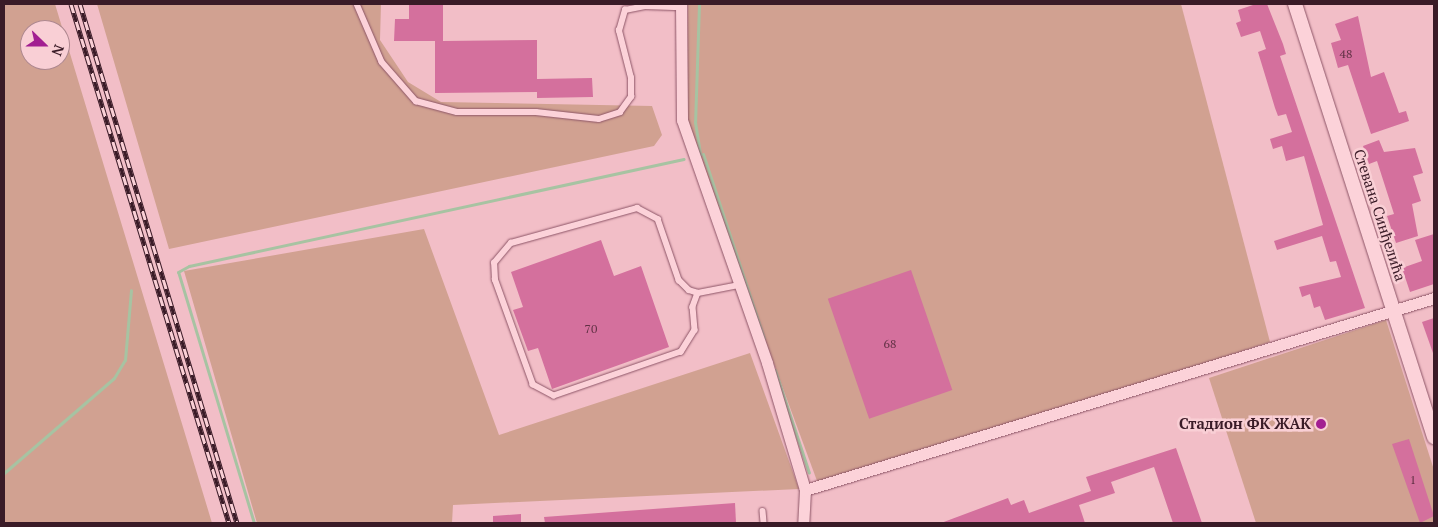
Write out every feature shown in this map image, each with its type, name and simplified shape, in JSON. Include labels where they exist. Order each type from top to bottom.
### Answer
[{"type":"street","name":"Стевана Синђелића","points":[[1295,4],[1434,437]]},
{"type":"street","points":[[681,6],[682,120],[739,285],[805,490],[803,523]]},
{"type":"street","points":[[805,490],[1394,312],[1434,298]]},
{"type":"lane","points":[[357,4],[384,67],[416,100],[457,112],[528,112],[599,119],[620,112],[631,97],[631,78],[619,31],[625,10],[645,6],[681,6]]},
{"type":"lane","points":[[698,293],[693,307],[695,330],[682,352],[554,396],[533,385],[496,280],[494,264],[511,243],[638,208],[658,219],[679,280],[698,293],[739,285]]},
{"type":"lane","points":[[763,510],[764,523]]},
{"type":"shaded area","points":[[4,4],[55,4],[60,20],[20,20],[20,70],[70,70],[70,54],[212,523],[4,523]]},
{"type":"shaded area","points":[[97,4],[381,4],[380,40],[408,82],[441,102],[652,106],[662,135],[654,146],[169,249]]},
{"type":"shaded area","points":[[688,4],[1181,4],[1270,342],[820,489],[686,125]]},
{"type":"shaded area","points":[[424,229],[499,435],[750,353],[799,489],[453,505],[452,523],[257,523],[184,271]]},
{"type":"shaded area","name":"Стадион ФК ЖАК","points":[[1386,320],[1434,470],[1434,523],[1256,523],[1209,378]]},
{"type":"building","points":[[409,4],[443,4],[443,41],[537,40],[537,79],[592,78],[593,97],[537,98],[537,92],[435,93],[435,41],[394,41],[395,19],[409,19]]},
{"type":"building","points":[[1256,4],[1267,4],[1283,44],[1286,54],[1280,56],[1365,308],[1325,320],[1320,306],[1314,308],[1310,294],[1302,297],[1299,287],[1341,277],[1336,261],[1330,262],[1322,236],[1277,250],[1274,241],[1323,225],[1304,156],[1286,161],[1282,146],[1273,149],[1270,139],[1292,132],[1286,114],[1278,116],[1275,108],[1258,52],[1266,49],[1260,31],[1241,37],[1236,23],[1241,21],[1238,10]]},
{"type":"building","points":[[1358,16],[1371,77],[1384,72],[1399,113],[1406,111],[1409,121],[1371,134],[1348,65],[1338,68],[1331,43],[1341,40],[1335,24]]},
{"type":"building","points":[[1379,140],[1384,152],[1415,148],[1423,173],[1413,176],[1421,201],[1412,204],[1418,236],[1396,243],[1387,216],[1394,214],[1377,161],[1369,164],[1363,146]]},
{"type":"building","points":[[1434,234],[1434,284],[1410,292],[1402,268],[1422,261],[1415,240]]},
{"type":"building","points":[[601,240],[614,276],[641,266],[669,347],[552,389],[538,348],[528,351],[513,310],[523,307],[511,272]]},
{"type":"building","points":[[911,270],[952,390],[869,419],[828,299]]},
{"type":"building","points":[[1434,318],[1434,353],[1433,353],[1422,322]]},
{"type":"building","points":[[1409,439],[1434,516],[1420,523],[1392,444]]},
{"type":"building","points":[[1176,448],[1202,523],[1173,523],[1154,467],[1111,482],[1115,493],[1079,505],[1085,523],[941,523],[1008,498],[1011,505],[1024,500],[1029,513],[1091,491],[1086,477]]},
{"type":"building","points":[[735,503],[736,523],[545,523],[544,517]]},
{"type":"building","points":[[521,514],[521,523],[493,523],[493,516]]},
{"type":"waterway","points":[[699,4],[695,122],[700,155]]},
{"type":"waterway","points":[[703,154],[764,338]]},
{"type":"waterway","points":[[254,523],[178,272],[189,266],[684,159]]},
{"type":"waterway","points":[[4,473],[114,378],[125,360],[131,290]]},
{"type":"waterway","points":[[775,370],[809,473]]},
{"type":"railway","points":[[71,4],[229,523]]},
{"type":"railway","points":[[80,4],[237,523]]},
{"type":"place","name":"Стадион ФК ЖАК","points":[[1321,424]]}]
